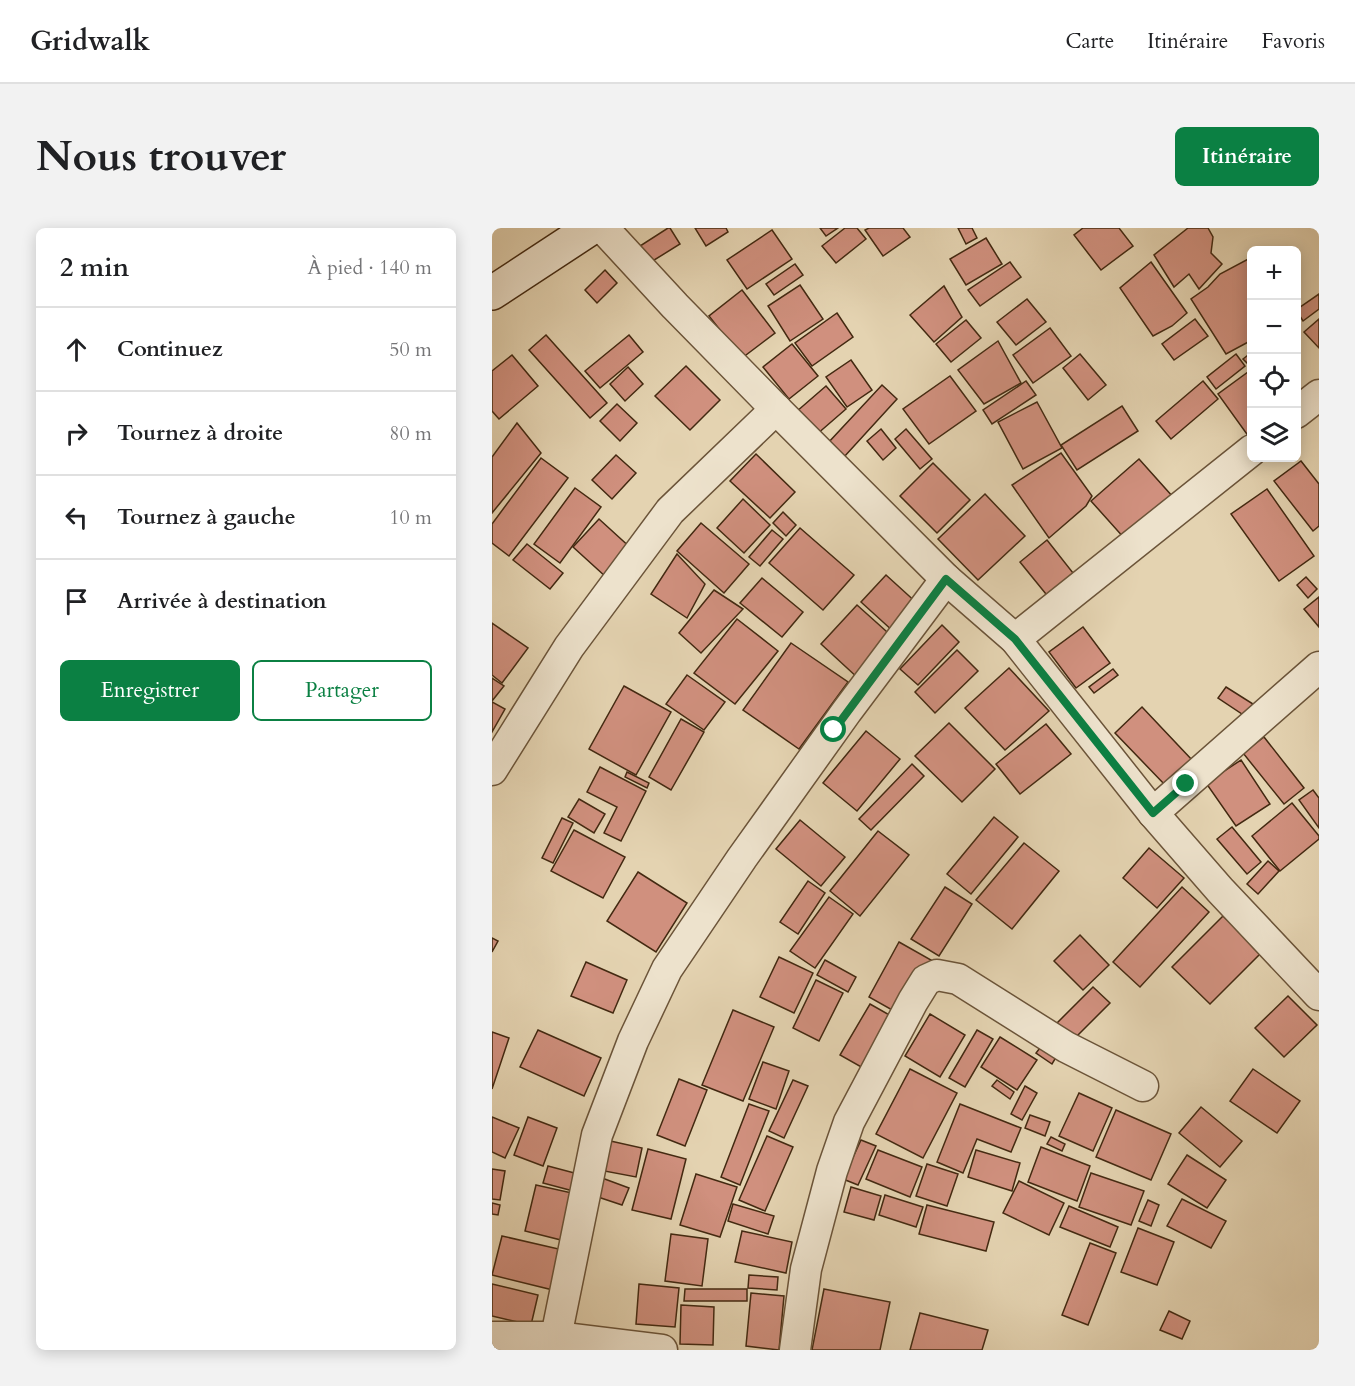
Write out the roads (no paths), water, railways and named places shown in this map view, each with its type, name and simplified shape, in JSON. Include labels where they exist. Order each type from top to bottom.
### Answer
[{"type":"street","points":[[492,293],[591,228]]},
{"type":"street","points":[[603,228],[776,410],[946,579],[1015,639],[1153,813],[1220,890],[1319,995]]},
{"type":"street","points":[[1301,409],[1319,395]]},
{"type":"street","points":[[492,770],[569,647],[670,511],[776,410]]},
{"type":"street","points":[[1015,639],[1247,453]]},
{"type":"street","points":[[555,1343],[597,1135],[633,1041],[667,969],[742,858],[847,711],[946,579]]},
{"type":"street","points":[[1153,813],[1319,667]]},
{"type":"street","points":[[795,1350],[806,1269],[832,1171],[849,1122],[926,980],[937,975],[958,979],[1066,1047],[1143,1086]]},
{"type":"street","points":[[492,1336],[555,1343],[662,1350]]}]
